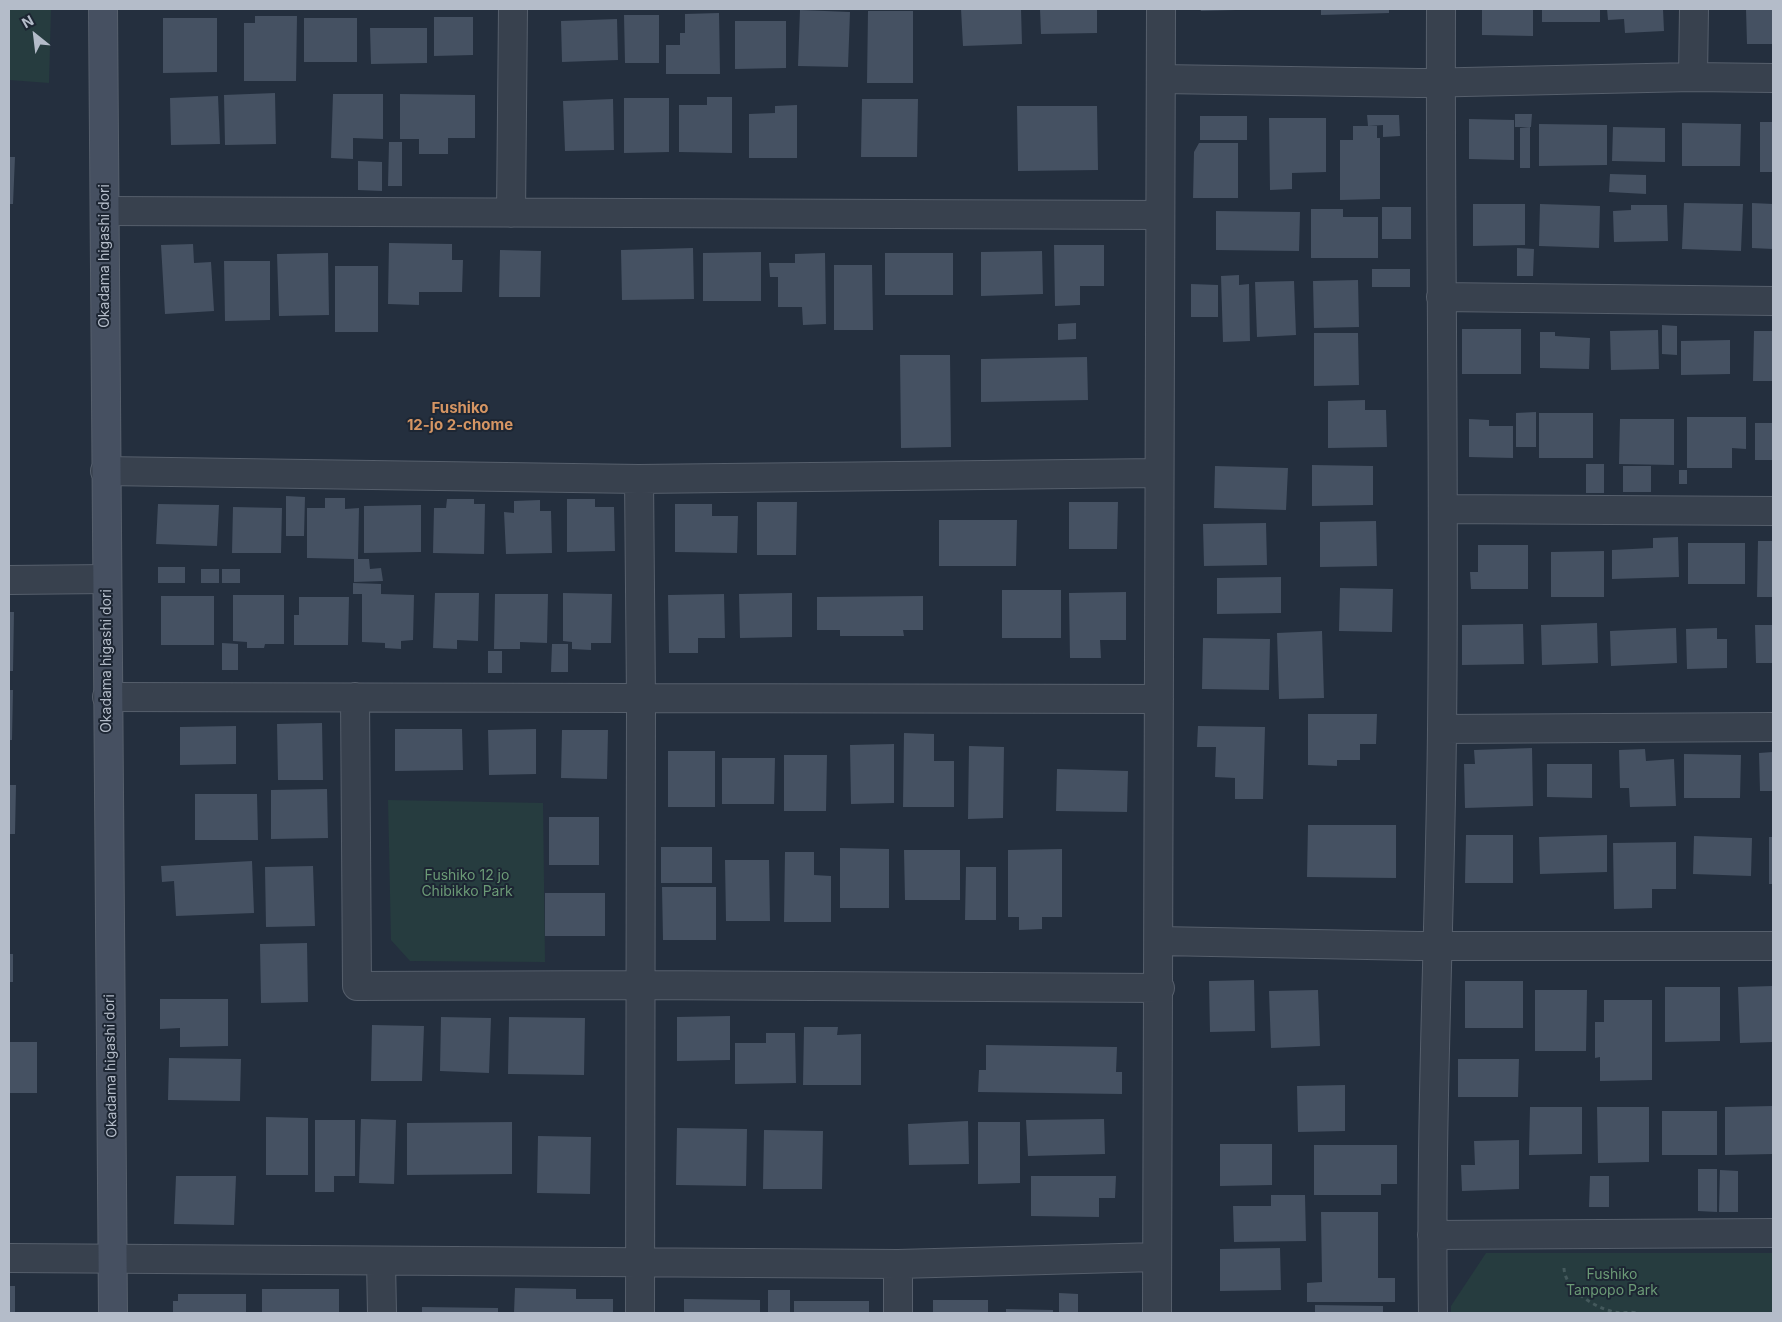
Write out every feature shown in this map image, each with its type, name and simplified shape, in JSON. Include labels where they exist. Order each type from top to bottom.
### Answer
[{"type":"street","name":"Okadama higashi dori","points":[[103,9],[105,471],[114,1258],[113,1313]]},
{"type":"street","points":[[511,213],[513,9]]},
{"type":"street","points":[[1157,1313],[1160,988],[1158,473],[1161,9]]},
{"type":"street","points":[[1433,1313],[1432,1235],[1439,946],[1444,509],[1441,297],[1441,9]]},
{"type":"street","points":[[1693,77],[1694,9]]},
{"type":"street","points":[[1161,79],[1441,83],[1693,77],[1773,78]]},
{"type":"street","points":[[105,211],[1160,215]]},
{"type":"street","points":[[1441,297],[1773,302]]},
{"type":"street","points":[[105,471],[639,479],[1158,473]]},
{"type":"street","points":[[639,479],[642,698],[640,1313]]},
{"type":"street","points":[[1444,509],[1773,511]]},
{"type":"street","points":[[9,580],[107,579]]},
{"type":"street","points":[[107,697],[1159,699]]},
{"type":"street","points":[[354,697],[357,986],[640,985],[1160,988]]},
{"type":"street","points":[[1442,729],[1773,727]]},
{"type":"street","points":[[1160,941],[1439,946],[1773,946]]},
{"type":"street","points":[[1432,1235],[1773,1233]]},
{"type":"street","points":[[9,1258],[898,1264],[1157,1256]]},
{"type":"street","points":[[381,1261],[382,1313]]},
{"type":"street","points":[[898,1264],[898,1313]]},
{"type":"path","points":[[1563,1260],[1564,1275],[1571,1288],[1589,1300],[1614,1312],[1637,1313]]},
{"type":"green space","points":[[9,9],[51,9],[49,83],[9,80]]},
{"type":"green space","name":"Fushiko 12 jo Chibikko Park","points":[[388,800],[543,803],[545,962],[410,961],[391,940]]},
{"type":"green space","name":"Fushiko Tanpopo Park","points":[[1486,1253],[1773,1253],[1773,1313],[1451,1313],[1451,1306]]},
{"type":"building","points":[[961,9],[1021,9],[1022,44],[963,46]]},
{"type":"building","points":[[1040,9],[1097,9],[1097,33],[1041,34]]},
{"type":"building","points":[[1200,9],[1236,9],[1236,10],[1201,11]]},
{"type":"building","points":[[1321,9],[1389,9],[1389,13],[1321,15]]},
{"type":"building","points":[[1482,9],[1533,9],[1533,36],[1482,35]]},
{"type":"building","points":[[1542,9],[1600,9],[1600,22],[1542,22]]},
{"type":"building","points":[[1607,9],[1663,9],[1664,31],[1625,33],[1624,19],[1608,20]]},
{"type":"building","points":[[1746,9],[1773,9],[1773,44],[1747,44]]},
{"type":"building","points":[[800,10],[850,12],[848,67],[798,66]]},
{"type":"building","points":[[868,11],[913,11],[913,83],[867,83]]},
{"type":"building","points":[[719,13],[720,74],[666,74],[666,45],[680,45],[680,33],[685,33],[685,14]]},
{"type":"building","points":[[624,15],[659,15],[659,63],[625,63]]},
{"type":"building","points":[[255,16],[297,16],[296,81],[244,81],[244,23],[255,23]]},
{"type":"building","points":[[434,17],[473,17],[473,55],[434,56]]},
{"type":"building","points":[[163,18],[217,18],[217,72],[163,73]]},
{"type":"building","points":[[304,18],[357,18],[357,62],[304,62]]},
{"type":"building","points":[[617,19],[618,60],[562,62],[561,21]]},
{"type":"building","points":[[735,21],[786,21],[786,68],[735,69]]},
{"type":"building","points":[[370,28],[427,28],[427,63],[371,64]]},
{"type":"building","points":[[275,93],[276,144],[225,145],[224,95]]},
{"type":"building","points":[[333,94],[383,94],[383,139],[353,138],[353,159],[331,158]]},
{"type":"building","points":[[400,94],[475,95],[475,138],[448,138],[448,154],[419,154],[419,139],[400,139]]},
{"type":"building","points":[[218,96],[220,144],[171,145],[170,98]]},
{"type":"building","points":[[707,97],[732,97],[732,153],[679,152],[679,105],[707,105]]},
{"type":"building","points":[[624,98],[669,98],[669,152],[624,153]]},
{"type":"building","points":[[613,99],[614,150],[565,151],[563,101]]},
{"type":"building","points":[[862,99],[918,99],[917,157],[861,157]]},
{"type":"building","points":[[797,105],[797,158],[749,158],[749,114],[775,113],[775,106]]},
{"type":"building","points":[[1017,106],[1097,106],[1098,170],[1018,171]]},
{"type":"building","points":[[1515,114],[1532,114],[1531,127],[1515,127]]},
{"type":"building","points":[[1367,115],[1399,115],[1400,136],[1383,137],[1383,125],[1368,126]]},
{"type":"building","points":[[1200,116],[1247,116],[1247,140],[1200,140]]},
{"type":"building","points":[[1269,118],[1326,118],[1326,172],[1292,173],[1292,189],[1270,190]]},
{"type":"building","points":[[1469,119],[1514,120],[1514,160],[1469,159]]},
{"type":"building","points":[[1760,122],[1773,122],[1773,172],[1760,172]]},
{"type":"building","points":[[1682,123],[1741,124],[1740,166],[1682,166]]},
{"type":"building","points":[[1539,124],[1607,125],[1607,165],[1539,166]]},
{"type":"building","points":[[1353,126],[1377,126],[1377,138],[1380,138],[1380,199],[1340,200],[1340,140],[1353,140]]},
{"type":"building","points":[[1530,127],[1530,168],[1520,168],[1520,128]]},
{"type":"building","points":[[1613,127],[1665,128],[1665,162],[1612,161]]},
{"type":"building","points":[[389,142],[402,142],[402,186],[388,186]]},
{"type":"building","points":[[1199,143],[1238,143],[1238,198],[1193,198],[1194,152]]},
{"type":"building","points":[[9,157],[15,157],[13,204],[9,204]]},
{"type":"building","points":[[358,161],[382,162],[382,191],[358,190]]},
{"type":"building","points":[[1610,174],[1646,175],[1646,194],[1609,192]]},
{"type":"building","points":[[1684,203],[1743,204],[1741,251],[1682,249]]},
{"type":"building","points":[[1752,203],[1773,204],[1773,249],[1752,248]]},
{"type":"building","points":[[1473,204],[1525,204],[1525,245],[1473,246]]},
{"type":"building","points":[[1540,204],[1600,206],[1599,248],[1539,246]]},
{"type":"building","points":[[1631,205],[1667,205],[1668,241],[1614,242],[1613,211],[1631,210]]},
{"type":"building","points":[[1382,207],[1411,207],[1411,239],[1382,239]]},
{"type":"building","points":[[1311,209],[1343,209],[1343,217],[1378,217],[1378,258],[1311,258]]},
{"type":"building","points":[[1216,211],[1300,212],[1299,251],[1216,250]]},
{"type":"building","points":[[389,243],[452,244],[452,260],[463,260],[462,292],[419,292],[419,305],[388,304]]},
{"type":"building","points":[[193,244],[194,263],[211,262],[214,311],[165,314],[161,245]]},
{"type":"building","points":[[1054,245],[1104,245],[1104,286],[1080,286],[1080,305],[1055,306]]},
{"type":"building","points":[[693,248],[694,299],[622,300],[621,250]]},
{"type":"building","points":[[1517,248],[1534,249],[1533,276],[1517,276]]},
{"type":"building","points":[[500,250],[541,251],[540,297],[499,297]]},
{"type":"building","points":[[1042,251],[1043,294],[981,296],[981,252]]},
{"type":"building","points":[[761,252],[761,301],[703,301],[703,253]]},
{"type":"building","points":[[328,253],[329,315],[279,316],[277,254]]},
{"type":"building","points":[[825,253],[826,324],[803,325],[802,307],[778,307],[778,277],[770,277],[769,263],[795,263],[795,254]]},
{"type":"building","points":[[885,253],[953,253],[953,295],[885,295]]},
{"type":"building","points":[[224,261],[270,261],[270,320],[225,321]]},
{"type":"building","points":[[834,265],[872,265],[873,330],[834,330]]},
{"type":"building","points":[[335,266],[378,266],[378,332],[335,332]]},
{"type":"building","points":[[1372,269],[1410,269],[1410,287],[1372,287]]},
{"type":"building","points":[[1239,275],[1239,285],[1249,284],[1250,341],[1223,342],[1221,276]]},
{"type":"building","points":[[1358,280],[1359,327],[1314,328],[1313,281]]},
{"type":"building","points":[[1294,281],[1296,335],[1257,337],[1255,282]]},
{"type":"building","points":[[1191,284],[1218,285],[1218,317],[1191,317]]},
{"type":"building","points":[[1076,323],[1076,339],[1058,340],[1058,324]]},
{"type":"building","points":[[1662,325],[1677,326],[1677,355],[1662,354]]},
{"type":"building","points":[[1462,329],[1521,329],[1521,374],[1462,374]]},
{"type":"building","points":[[1658,330],[1659,369],[1611,370],[1610,331]]},
{"type":"building","points":[[1754,331],[1773,331],[1773,381],[1753,381]]},
{"type":"building","points":[[1540,332],[1555,332],[1555,336],[1590,338],[1589,369],[1540,368]]},
{"type":"building","points":[[1314,333],[1358,333],[1359,385],[1314,386]]},
{"type":"building","points":[[1730,340],[1730,374],[1681,375],[1681,341]]},
{"type":"building","points":[[900,355],[950,355],[951,447],[901,448]]},
{"type":"building","points":[[1087,357],[1088,400],[981,402],[981,359]]},
{"type":"building","points":[[1365,400],[1365,410],[1386,410],[1387,447],[1328,448],[1328,401]]},
{"type":"building","points":[[1536,412],[1536,447],[1516,447],[1516,413]]},
{"type":"building","points":[[1539,413],[1593,413],[1593,458],[1539,458]]},
{"type":"building","points":[[1687,417],[1746,417],[1746,449],[1732,448],[1732,468],[1687,468]]},
{"type":"building","points":[[1469,419],[1489,420],[1489,426],[1513,426],[1513,458],[1469,457]]},
{"type":"building","points":[[1620,419],[1674,419],[1674,465],[1619,464]]},
{"type":"building","points":[[1755,423],[1773,423],[1773,460],[1755,460]]},
{"type":"building","points":[[1586,464],[1604,464],[1604,493],[1586,493]]},
{"type":"building","points":[[1312,465],[1373,466],[1373,505],[1312,506]]},
{"type":"building","points":[[1215,466],[1288,468],[1286,510],[1214,508]]},
{"type":"building","points":[[1623,466],[1651,466],[1651,492],[1623,492]]},
{"type":"building","points":[[1679,470],[1687,470],[1687,484],[1679,484]]},
{"type":"building","points":[[286,496],[305,497],[304,536],[286,536]]},
{"type":"building","points":[[325,498],[345,498],[345,509],[359,508],[358,559],[369,559],[370,569],[381,568],[383,581],[354,582],[354,559],[307,558],[307,508],[325,508]]},
{"type":"building","points":[[447,499],[474,499],[474,504],[485,504],[484,554],[433,553],[434,508],[446,508]]},
{"type":"building","points":[[567,499],[595,499],[595,507],[614,507],[615,551],[567,552]]},
{"type":"building","points":[[540,500],[540,511],[551,511],[552,553],[506,554],[504,512],[514,513],[514,501]]},
{"type":"building","points":[[757,502],[797,502],[796,555],[757,555]]},
{"type":"building","points":[[1069,502],[1118,502],[1117,549],[1069,549]]},
{"type":"building","points":[[158,504],[219,505],[217,546],[156,544]]},
{"type":"building","points":[[675,504],[712,504],[712,516],[738,516],[737,553],[675,552]]},
{"type":"building","points":[[421,505],[421,552],[364,553],[364,506]]},
{"type":"building","points":[[233,507],[282,508],[281,553],[232,553]]},
{"type":"building","points":[[939,520],[1017,520],[1016,566],[939,566]]},
{"type":"building","points":[[1376,521],[1377,566],[1320,567],[1320,522]]},
{"type":"building","points":[[1266,523],[1267,565],[1204,566],[1203,524]]},
{"type":"building","points":[[1678,537],[1679,577],[1612,579],[1612,550],[1653,548],[1653,538]]},
{"type":"building","points":[[1758,541],[1773,541],[1773,597],[1757,597]]},
{"type":"building","points":[[1688,543],[1745,543],[1745,584],[1688,584]]},
{"type":"building","points":[[1478,545],[1528,545],[1528,589],[1471,589],[1470,572],[1478,572]]},
{"type":"building","points":[[1604,551],[1604,597],[1551,597],[1551,552]]},
{"type":"building","points":[[158,567],[185,567],[185,583],[158,583]]},
{"type":"building","points":[[201,569],[219,569],[219,583],[201,583]]},
{"type":"building","points":[[222,569],[240,569],[240,583],[222,583]]},
{"type":"building","points":[[1281,577],[1281,613],[1217,614],[1217,578]]},
{"type":"building","points":[[353,583],[381,584],[381,594],[414,595],[413,640],[401,641],[401,649],[385,648],[385,643],[362,642],[362,594],[353,594]]},
{"type":"building","points":[[1340,588],[1393,589],[1392,632],[1339,631]]},
{"type":"building","points":[[1002,590],[1061,590],[1061,638],[1002,638]]},
{"type":"building","points":[[1126,592],[1126,640],[1100,640],[1101,658],[1070,658],[1069,593]]},
{"type":"building","points":[[435,593],[479,593],[478,641],[457,640],[457,649],[433,648]]},
{"type":"building","points":[[563,593],[612,594],[611,643],[591,643],[591,650],[572,649],[572,642],[563,641]]},
{"type":"building","points":[[792,593],[792,637],[740,638],[739,594]]},
{"type":"building","points":[[495,594],[548,594],[547,643],[520,642],[520,649],[494,649]]},
{"type":"building","points":[[724,594],[725,638],[698,638],[698,653],[669,653],[668,595]]},
{"type":"building","points":[[233,595],[284,595],[284,644],[265,644],[264,648],[247,648],[247,642],[233,641]]},
{"type":"building","points":[[161,596],[214,596],[214,645],[161,645]]},
{"type":"building","points":[[923,596],[923,630],[903,630],[904,636],[840,636],[840,630],[817,630],[817,597]]},
{"type":"building","points":[[299,597],[349,597],[348,645],[294,645],[294,615],[299,615]]},
{"type":"building","points":[[9,612],[14,612],[13,671],[9,671]]},
{"type":"building","points":[[1597,623],[1598,663],[1542,665],[1541,625]]},
{"type":"building","points":[[1523,624],[1524,664],[1462,665],[1462,625]]},
{"type":"building","points":[[1755,625],[1773,625],[1773,663],[1756,663]]},
{"type":"building","points":[[1676,628],[1677,663],[1611,666],[1610,631]]},
{"type":"building","points":[[1717,628],[1717,639],[1727,639],[1727,668],[1687,669],[1686,629]]},
{"type":"building","points":[[1322,631],[1324,698],[1279,699],[1277,633]]},
{"type":"building","points":[[1203,638],[1270,639],[1269,690],[1202,689]]},
{"type":"building","points":[[222,643],[238,644],[238,670],[222,670]]},
{"type":"building","points":[[552,644],[568,644],[568,672],[551,672]]},
{"type":"building","points":[[488,651],[502,651],[502,673],[488,673]]},
{"type":"building","points":[[9,690],[13,690],[12,740],[9,740]]},
{"type":"building","points":[[1308,714],[1377,714],[1376,744],[1360,744],[1360,760],[1337,760],[1337,766],[1308,765]]},
{"type":"building","points":[[322,723],[323,780],[278,780],[277,724]]},
{"type":"building","points":[[236,726],[236,764],[180,765],[180,727]]},
{"type":"building","points":[[1198,726],[1265,727],[1263,799],[1235,799],[1235,778],[1215,777],[1216,747],[1197,747]]},
{"type":"building","points":[[395,729],[462,729],[463,770],[395,771]]},
{"type":"building","points":[[536,729],[536,774],[489,775],[488,730]]},
{"type":"building","points":[[562,730],[608,730],[607,779],[561,778]]},
{"type":"building","points":[[904,733],[934,734],[934,761],[954,761],[954,807],[903,807]]},
{"type":"building","points":[[894,744],[894,803],[851,804],[850,745]]},
{"type":"building","points":[[969,746],[1004,747],[1003,818],[968,819]]},
{"type":"building","points":[[1532,748],[1533,806],[1465,808],[1464,764],[1475,764],[1474,750]]},
{"type":"building","points":[[1645,749],[1646,761],[1674,759],[1676,806],[1630,807],[1629,788],[1620,788],[1619,750]]},
{"type":"building","points":[[668,751],[715,751],[715,807],[668,807]]},
{"type":"building","points":[[1773,752],[1773,791],[1760,791],[1759,753]]},
{"type":"building","points":[[1684,754],[1741,755],[1740,798],[1684,798]]},
{"type":"building","points":[[784,755],[827,755],[826,811],[784,811]]},
{"type":"building","points":[[722,758],[775,758],[774,804],[722,804]]},
{"type":"building","points":[[1547,764],[1592,764],[1592,798],[1547,797]]},
{"type":"building","points":[[1057,769],[1128,771],[1127,812],[1056,811]]},
{"type":"building","points":[[9,785],[16,785],[15,834],[9,834]]},
{"type":"building","points":[[327,789],[328,838],[271,839],[271,790]]},
{"type":"building","points":[[195,794],[257,794],[258,840],[195,840]]},
{"type":"building","points":[[549,817],[599,817],[599,865],[549,865]]},
{"type":"building","points":[[1308,825],[1396,825],[1396,878],[1307,877]]},
{"type":"building","points":[[1466,835],[1513,835],[1513,883],[1465,883]]},
{"type":"building","points":[[1607,835],[1607,872],[1540,874],[1539,837]]},
{"type":"building","points":[[1694,836],[1752,838],[1751,876],[1693,874]]},
{"type":"building","points":[[1769,837],[1773,837],[1773,884],[1769,884]]},
{"type":"building","points":[[1676,842],[1676,889],[1652,889],[1652,908],[1614,909],[1613,843]]},
{"type":"building","points":[[661,847],[712,847],[712,883],[661,883]]},
{"type":"building","points":[[840,848],[889,849],[889,908],[840,908]]},
{"type":"building","points":[[1062,849],[1062,917],[1042,917],[1042,929],[1019,930],[1019,917],[1008,917],[1008,850]]},
{"type":"building","points":[[904,850],[960,850],[960,900],[905,900]]},
{"type":"building","points":[[785,852],[814,852],[814,875],[831,876],[831,922],[784,922]]},
{"type":"building","points":[[725,860],[769,860],[770,921],[726,921]]},
{"type":"building","points":[[252,861],[254,913],[176,916],[174,881],[162,882],[161,866]]},
{"type":"building","points":[[313,866],[315,926],[266,927],[265,867]]},
{"type":"building","points":[[966,867],[996,867],[996,920],[965,920]]},
{"type":"building","points":[[662,887],[716,887],[716,940],[663,940]]},
{"type":"building","points":[[545,893],[605,893],[605,936],[545,936]]},
{"type":"building","points":[[307,943],[308,1002],[261,1003],[260,944]]},
{"type":"building","points":[[9,954],[13,954],[13,982],[9,982]]},
{"type":"building","points":[[1254,980],[1255,1031],[1210,1032],[1209,981]]},
{"type":"building","points":[[1465,981],[1523,981],[1523,1028],[1465,1028]]},
{"type":"building","points":[[1773,986],[1773,1042],[1740,1043],[1738,987]]},
{"type":"building","points":[[1665,987],[1720,987],[1720,1041],[1665,1042]]},
{"type":"building","points":[[1318,990],[1320,1046],[1271,1048],[1269,991]]},
{"type":"building","points":[[1535,990],[1587,990],[1586,1051],[1535,1051]]},
{"type":"building","points":[[160,999],[228,999],[228,1046],[180,1047],[180,1028],[160,1029]]},
{"type":"building","points":[[1604,1000],[1652,1000],[1652,1080],[1600,1081],[1600,1057],[1595,1058],[1595,1022],[1604,1022]]},
{"type":"building","points":[[730,1016],[730,1060],[677,1061],[677,1017]]},
{"type":"building","points":[[441,1017],[491,1018],[489,1073],[440,1071]]},
{"type":"building","points":[[509,1017],[585,1018],[584,1075],[508,1074]]},
{"type":"building","points":[[372,1025],[424,1026],[422,1081],[371,1081]]},
{"type":"building","points":[[804,1027],[838,1027],[837,1035],[861,1034],[861,1085],[803,1085]]},
{"type":"building","points":[[766,1033],[795,1033],[796,1083],[735,1084],[735,1043],[766,1043]]},
{"type":"building","points":[[9,1042],[37,1042],[37,1093],[9,1093]]},
{"type":"building","points":[[986,1045],[1117,1047],[1116,1072],[1122,1072],[1122,1094],[978,1092],[979,1070],[986,1070]]},
{"type":"building","points":[[169,1058],[241,1059],[240,1101],[168,1100]]},
{"type":"building","points":[[1458,1059],[1519,1059],[1518,1097],[1458,1097]]},
{"type":"building","points":[[1345,1085],[1345,1131],[1298,1132],[1297,1086]]},
{"type":"building","points":[[1773,1106],[1773,1154],[1725,1155],[1725,1107]]},
{"type":"building","points":[[1530,1107],[1582,1107],[1582,1154],[1529,1155]]},
{"type":"building","points":[[1597,1107],[1649,1107],[1649,1162],[1598,1163]]},
{"type":"building","points":[[1662,1111],[1717,1111],[1717,1155],[1662,1155]]},
{"type":"building","points":[[266,1117],[308,1118],[308,1175],[266,1175]]},
{"type":"building","points":[[361,1119],[396,1120],[394,1184],[359,1183]]},
{"type":"building","points":[[1104,1119],[1105,1154],[1028,1156],[1026,1120]]},
{"type":"building","points":[[315,1120],[355,1120],[355,1176],[334,1176],[334,1192],[315,1192]]},
{"type":"building","points":[[968,1121],[969,1164],[909,1165],[908,1124]]},
{"type":"building","points":[[512,1122],[512,1174],[407,1175],[407,1123]]},
{"type":"building","points":[[978,1122],[1020,1122],[1020,1183],[978,1184]]},
{"type":"building","points":[[677,1128],[747,1129],[746,1186],[676,1185]]},
{"type":"building","points":[[764,1130],[823,1131],[822,1189],[763,1189]]},
{"type":"building","points":[[538,1136],[591,1137],[590,1194],[537,1193]]},
{"type":"building","points":[[1519,1140],[1519,1189],[1462,1191],[1461,1165],[1475,1165],[1474,1141]]},
{"type":"building","points":[[1220,1144],[1272,1144],[1272,1185],[1220,1186]]},
{"type":"building","points":[[1314,1145],[1397,1145],[1397,1184],[1381,1184],[1381,1195],[1314,1195]]},
{"type":"building","points":[[1698,1169],[1717,1169],[1717,1212],[1698,1211]]},
{"type":"building","points":[[1720,1170],[1738,1171],[1738,1212],[1719,1212]]},
{"type":"building","points":[[176,1176],[236,1176],[234,1225],[174,1224]]},
{"type":"building","points":[[1031,1176],[1116,1176],[1115,1198],[1099,1198],[1099,1217],[1031,1216]]},
{"type":"building","points":[[1590,1176],[1609,1176],[1609,1207],[1589,1207]]},
{"type":"building","points":[[1271,1195],[1305,1195],[1306,1241],[1234,1242],[1233,1206],[1271,1206]]},
{"type":"building","points":[[1321,1212],[1378,1212],[1378,1278],[1395,1278],[1395,1302],[1307,1302],[1307,1283],[1322,1282]]},
{"type":"building","points":[[1280,1248],[1281,1290],[1220,1291],[1220,1249]]},
{"type":"building","points":[[9,1286],[15,1286],[15,1313],[9,1313]]},
{"type":"building","points":[[515,1288],[576,1289],[576,1299],[613,1299],[613,1313],[514,1313]]},
{"type":"building","points":[[262,1289],[339,1289],[339,1313],[262,1313]]},
{"type":"building","points":[[768,1290],[790,1290],[790,1313],[768,1313]]},
{"type":"building","points":[[1059,1293],[1078,1294],[1078,1313],[1059,1313]]},
{"type":"building","points":[[178,1294],[246,1294],[246,1313],[173,1313],[173,1301],[178,1301]]},
{"type":"building","points":[[684,1299],[760,1300],[760,1313],[684,1313]]},
{"type":"building","points":[[933,1300],[988,1300],[988,1313],[933,1313]]},
{"type":"building","points":[[794,1301],[869,1301],[869,1313],[794,1313]]},
{"type":"building","points":[[1315,1305],[1383,1306],[1383,1313],[1315,1313]]},
{"type":"building","points":[[422,1307],[498,1308],[498,1313],[422,1313]]},
{"type":"building","points":[[1006,1309],[1053,1310],[1053,1313],[1006,1313]]},
{"type":"district","name":"Fushiko 12-jo 2-chome","points":[[460,416]]}]
